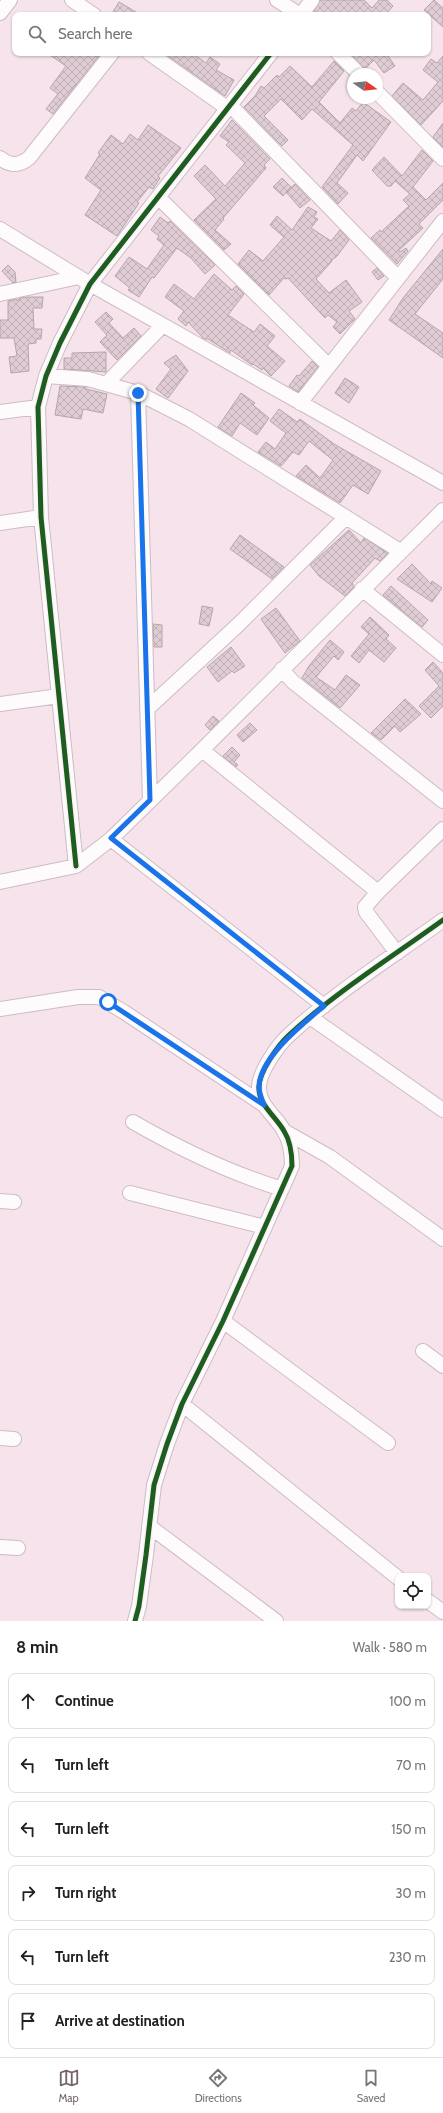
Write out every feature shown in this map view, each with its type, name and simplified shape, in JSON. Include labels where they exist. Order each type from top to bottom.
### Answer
[{"type":"street","points":[[0,13],[10,0]]},
{"type":"street","points":[[72,0],[90,12]]},
{"type":"street","points":[[277,0],[295,12]]},
{"type":"street","points":[[302,12],[312,0]]},
{"type":"street","points":[[0,158],[7,163],[16,164],[22,163],[29,158],[110,56]]},
{"type":"street","points":[[154,56],[229,106],[398,278]]},
{"type":"street","points":[[76,866],[41,517],[38,407],[46,376],[84,281],[158,197],[269,56]]},
{"type":"street","points":[[341,56],[353,68]]},
{"type":"street","points":[[383,98],[443,159]]},
{"type":"street","points":[[158,197],[329,366]]},
{"type":"street","points":[[300,403],[443,222]]},
{"type":"street","points":[[0,230],[84,281],[443,483]]},
{"type":"street","points":[[0,294],[84,281]]},
{"type":"street","points":[[107,383],[163,325]]},
{"type":"street","points":[[46,376],[88,379],[107,383],[138,393],[189,418],[400,551]]},
{"type":"street","points":[[138,393],[150,800]]},
{"type":"street","points":[[0,412],[38,407]]},
{"type":"street","points":[[0,882],[76,866],[111,838],[202,750],[400,551],[443,510]]},
{"type":"street","points":[[0,523],[41,517]]},
{"type":"street","points":[[147,709],[239,624],[346,517]]},
{"type":"street","points":[[362,589],[443,656]]},
{"type":"street","points":[[282,669],[292,681],[443,801]]},
{"type":"street","points":[[0,704],[59,696]]},
{"type":"street","points":[[202,750],[378,892]]},
{"type":"street","points":[[397,953],[366,912],[365,907],[378,892],[443,829]]},
{"type":"street","points":[[111,838],[324,1006]]},
{"type":"street","points":[[264,1105],[259,1087],[264,1068],[288,1036],[324,1006],[443,920]]},
{"type":"street","points":[[0,1009],[78,997],[99,997],[264,1105],[284,1131],[292,1152],[292,1166],[223,1321],[182,1404],[167,1444],[154,1485],[139,1606],[135,1621]]},
{"type":"street","points":[[310,1017],[443,1110]]},
{"type":"street","points":[[133,1122],[165,1140],[230,1170],[282,1189]]},
{"type":"street","points":[[284,1131],[330,1157],[443,1239]]},
{"type":"street","points":[[130,1193],[265,1227]]},
{"type":"street","points":[[0,1201],[14,1202]]},
{"type":"street","points":[[223,1321],[388,1443]]},
{"type":"street","points":[[423,1351],[443,1366]]},
{"type":"street","points":[[182,1404],[395,1576]]},
{"type":"street","points":[[0,1438],[14,1439]]},
{"type":"street","points":[[149,1526],[276,1621]]},
{"type":"street","points":[[0,1547],[18,1548]]},
{"type":"street","points":[[431,1603],[443,1612]]},
{"type":"building","points":[[320,0],[364,0],[372,8],[379,0],[387,0],[393,6],[388,12],[314,12]]},
{"type":"building","points":[[434,0],[443,8],[443,27],[431,16],[431,12],[426,12],[424,10]]},
{"type":"building","points":[[119,2],[136,12],[113,12]]},
{"type":"building","points":[[51,56],[99,56],[53,114],[46,109],[58,94],[50,88],[66,66]]},
{"type":"building","points":[[168,56],[196,56],[206,63],[210,57],[220,64],[216,70],[234,80],[225,96]]},
{"type":"building","points":[[353,56],[388,56],[395,66],[384,73],[383,68],[380,68],[374,60],[366,68],[364,68]]},
{"type":"building","points":[[443,56],[443,101],[421,125],[392,96],[403,83],[423,100],[438,82],[423,70],[431,59],[437,63]]},
{"type":"building","points":[[334,61],[344,71],[319,102],[340,123],[352,108],[356,111],[361,104],[366,104],[391,122],[363,161],[357,155],[337,183],[348,193],[338,204],[322,187],[353,145],[312,109],[302,120],[281,99],[264,116],[288,140],[282,146],[244,107],[255,96],[261,86],[264,88],[277,75],[279,77],[290,66],[312,87]]},
{"type":"building","points":[[232,120],[270,159],[264,165],[266,168],[223,218],[224,219],[215,230],[231,244],[224,250],[194,220],[216,199],[194,176],[205,165],[225,186],[245,163],[226,145],[229,142],[220,136]]},
{"type":"building","points":[[443,123],[443,147],[433,137]]},
{"type":"building","points":[[148,125],[181,148],[158,176],[160,178],[153,189],[149,187],[137,202],[139,203],[117,236],[85,215],[101,190],[85,178],[100,154],[98,153],[111,135],[123,144],[130,134],[138,140]]},
{"type":"building","points":[[422,150],[433,161],[413,187],[426,200],[443,183],[443,200],[419,224],[423,228],[398,251],[400,252],[406,248],[408,251],[397,264],[371,238],[380,230],[381,232],[409,206],[403,200],[410,194],[395,181],[391,186],[387,186],[372,170],[384,157],[402,176]]},
{"type":"building","points":[[282,178],[291,187],[283,196],[273,187]]},
{"type":"building","points":[[295,184],[310,200],[300,208],[286,192]]},
{"type":"building","points":[[308,207],[317,212],[314,217],[318,219],[311,228],[331,241],[340,230],[349,240],[337,256],[332,260],[331,259],[332,261],[316,279],[329,293],[346,280],[362,302],[349,311],[355,319],[340,334],[333,327],[337,322],[328,315],[325,318],[288,278],[284,278],[269,295],[238,264],[249,250],[263,261],[284,237],[270,225],[277,216],[292,230]]},
{"type":"building","points":[[160,217],[168,223],[170,221],[215,265],[205,274],[191,258],[177,248],[154,278],[152,277],[139,297],[128,290],[130,288],[115,276],[129,257],[147,269],[164,245],[157,239],[159,236],[151,230]]},
{"type":"building","points":[[443,249],[443,279],[415,314],[443,333],[443,358],[389,320],[403,298]]},
{"type":"building","points":[[8,265],[15,272],[16,282],[13,283],[2,271]]},
{"type":"building","points":[[377,268],[384,276],[378,280],[372,272]]},
{"type":"building","points":[[214,274],[232,290],[236,286],[244,294],[228,315],[254,332],[260,324],[275,336],[267,346],[285,361],[271,376],[263,368],[262,370],[253,364],[252,365],[231,350],[230,353],[208,339],[204,339],[188,322],[186,326],[178,319],[184,311],[165,297],[174,284],[194,299]]},
{"type":"building","points":[[43,297],[42,308],[33,308],[34,329],[42,329],[41,339],[36,339],[36,343],[28,344],[29,371],[11,373],[9,357],[17,356],[14,338],[0,338],[0,320],[8,320],[8,301],[17,299],[17,301],[20,298]]},
{"type":"building","points":[[106,312],[113,319],[109,323],[123,338],[134,328],[141,336],[117,360],[100,342],[107,335],[95,322]]},
{"type":"building","points":[[106,352],[106,372],[64,369],[64,358],[72,358],[72,353]]},
{"type":"building","points":[[176,355],[188,371],[168,398],[156,389],[171,369],[164,363]]},
{"type":"building","points":[[312,361],[318,367],[298,392],[289,386],[297,375],[299,376]]},
{"type":"building","points":[[345,378],[359,387],[349,403],[335,393]]},
{"type":"building","points":[[60,386],[86,387],[86,389],[107,394],[103,413],[83,409],[81,419],[55,415]]},
{"type":"building","points":[[241,393],[255,403],[253,405],[269,418],[257,435],[240,423],[232,436],[218,427]]},
{"type":"building","points":[[279,409],[297,422],[300,419],[334,444],[381,471],[368,494],[353,485],[340,503],[296,476],[306,465],[320,478],[333,460],[309,441],[299,455],[293,452],[281,466],[258,452],[266,442],[275,449],[286,433],[270,421]]},
{"type":"building","points":[[349,530],[361,543],[364,538],[388,553],[380,561],[375,558],[352,583],[354,587],[345,596],[319,576],[310,565]]},
{"type":"building","points":[[240,535],[284,567],[272,579],[230,549]]},
{"type":"building","points":[[412,564],[431,584],[432,581],[442,588],[432,602],[397,579]]},
{"type":"building","points":[[391,586],[428,620],[422,627],[383,595]]},
{"type":"building","points":[[202,606],[213,608],[209,626],[199,624]]},
{"type":"building","points":[[276,608],[300,641],[285,653],[261,619]]},
{"type":"building","points":[[370,617],[389,635],[386,639],[396,648],[384,662],[369,650],[359,663],[351,656],[369,634],[361,627]]},
{"type":"building","points":[[153,624],[162,625],[162,647],[154,647]]},
{"type":"building","points":[[330,640],[344,652],[338,660],[334,656],[316,677],[335,690],[346,675],[360,685],[340,708],[302,678],[309,666]]},
{"type":"building","points":[[231,647],[245,666],[234,673],[232,671],[218,682],[207,667]]},
{"type":"building","points":[[433,662],[443,673],[443,706],[431,718],[419,706],[439,686],[425,670]]},
{"type":"building","points":[[405,699],[421,714],[400,732],[395,726],[381,740],[371,733]]},
{"type":"building","points":[[213,716],[219,721],[210,730],[205,725]]},
{"type":"building","points":[[250,723],[257,730],[243,742],[237,735]]},
{"type":"building","points":[[232,747],[240,755],[234,762],[238,765],[236,767],[223,756]]},
{"type":"cycle path","points":[[76,866],[41,517],[38,407],[46,376],[60,343],[90,284],[269,56]]},
{"type":"cycle path","points":[[135,1621],[139,1606],[154,1485],[167,1444],[182,1404],[223,1321],[292,1166],[291,1148],[288,1139],[281,1126],[264,1105],[259,1093],[262,1074],[280,1045],[307,1019],[345,989],[443,920]]},
{"type":"route","points":[[108,1002],[264,1105],[259,1087],[264,1068],[288,1036],[324,1006],[111,838],[150,800],[138,393]]}]
